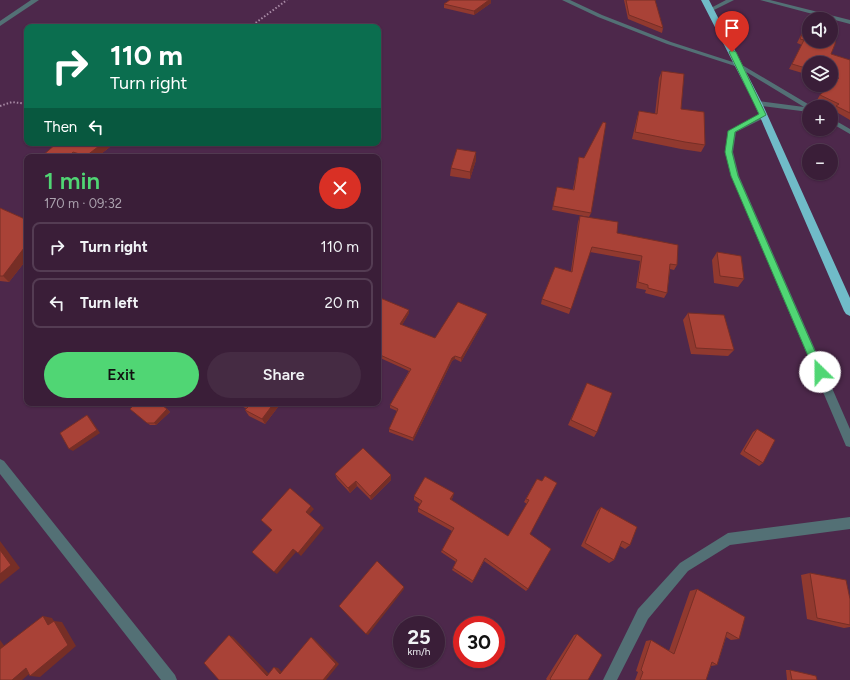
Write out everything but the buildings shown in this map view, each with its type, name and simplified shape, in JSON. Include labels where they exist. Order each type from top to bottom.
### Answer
[{"type":"highway","points":[[705,0],[758,103],[850,311]]},
{"type":"street","points":[[0,24],[36,0]]},
{"type":"street","points":[[566,0],[600,16],[669,43],[740,66],[802,104]]},
{"type":"street","points":[[710,10],[731,0]]},
{"type":"street","points":[[763,0],[850,22]]},
{"type":"street","points":[[758,103],[802,107]]},
{"type":"street","points":[[763,115],[732,131],[729,152],[735,176],[850,442]]},
{"type":"street","points":[[838,124],[850,132]]},
{"type":"street","points":[[0,465],[170,680]]},
{"type":"street","points":[[610,680],[643,614],[684,567],[728,539],[850,523]]},
{"type":"path","points":[[254,24],[287,0]]},
{"type":"path","points":[[0,106],[12,102],[24,104]]},
{"type":"route","points":[[732,52],[763,115],[732,131],[729,152],[735,176],[820,372]]}]
